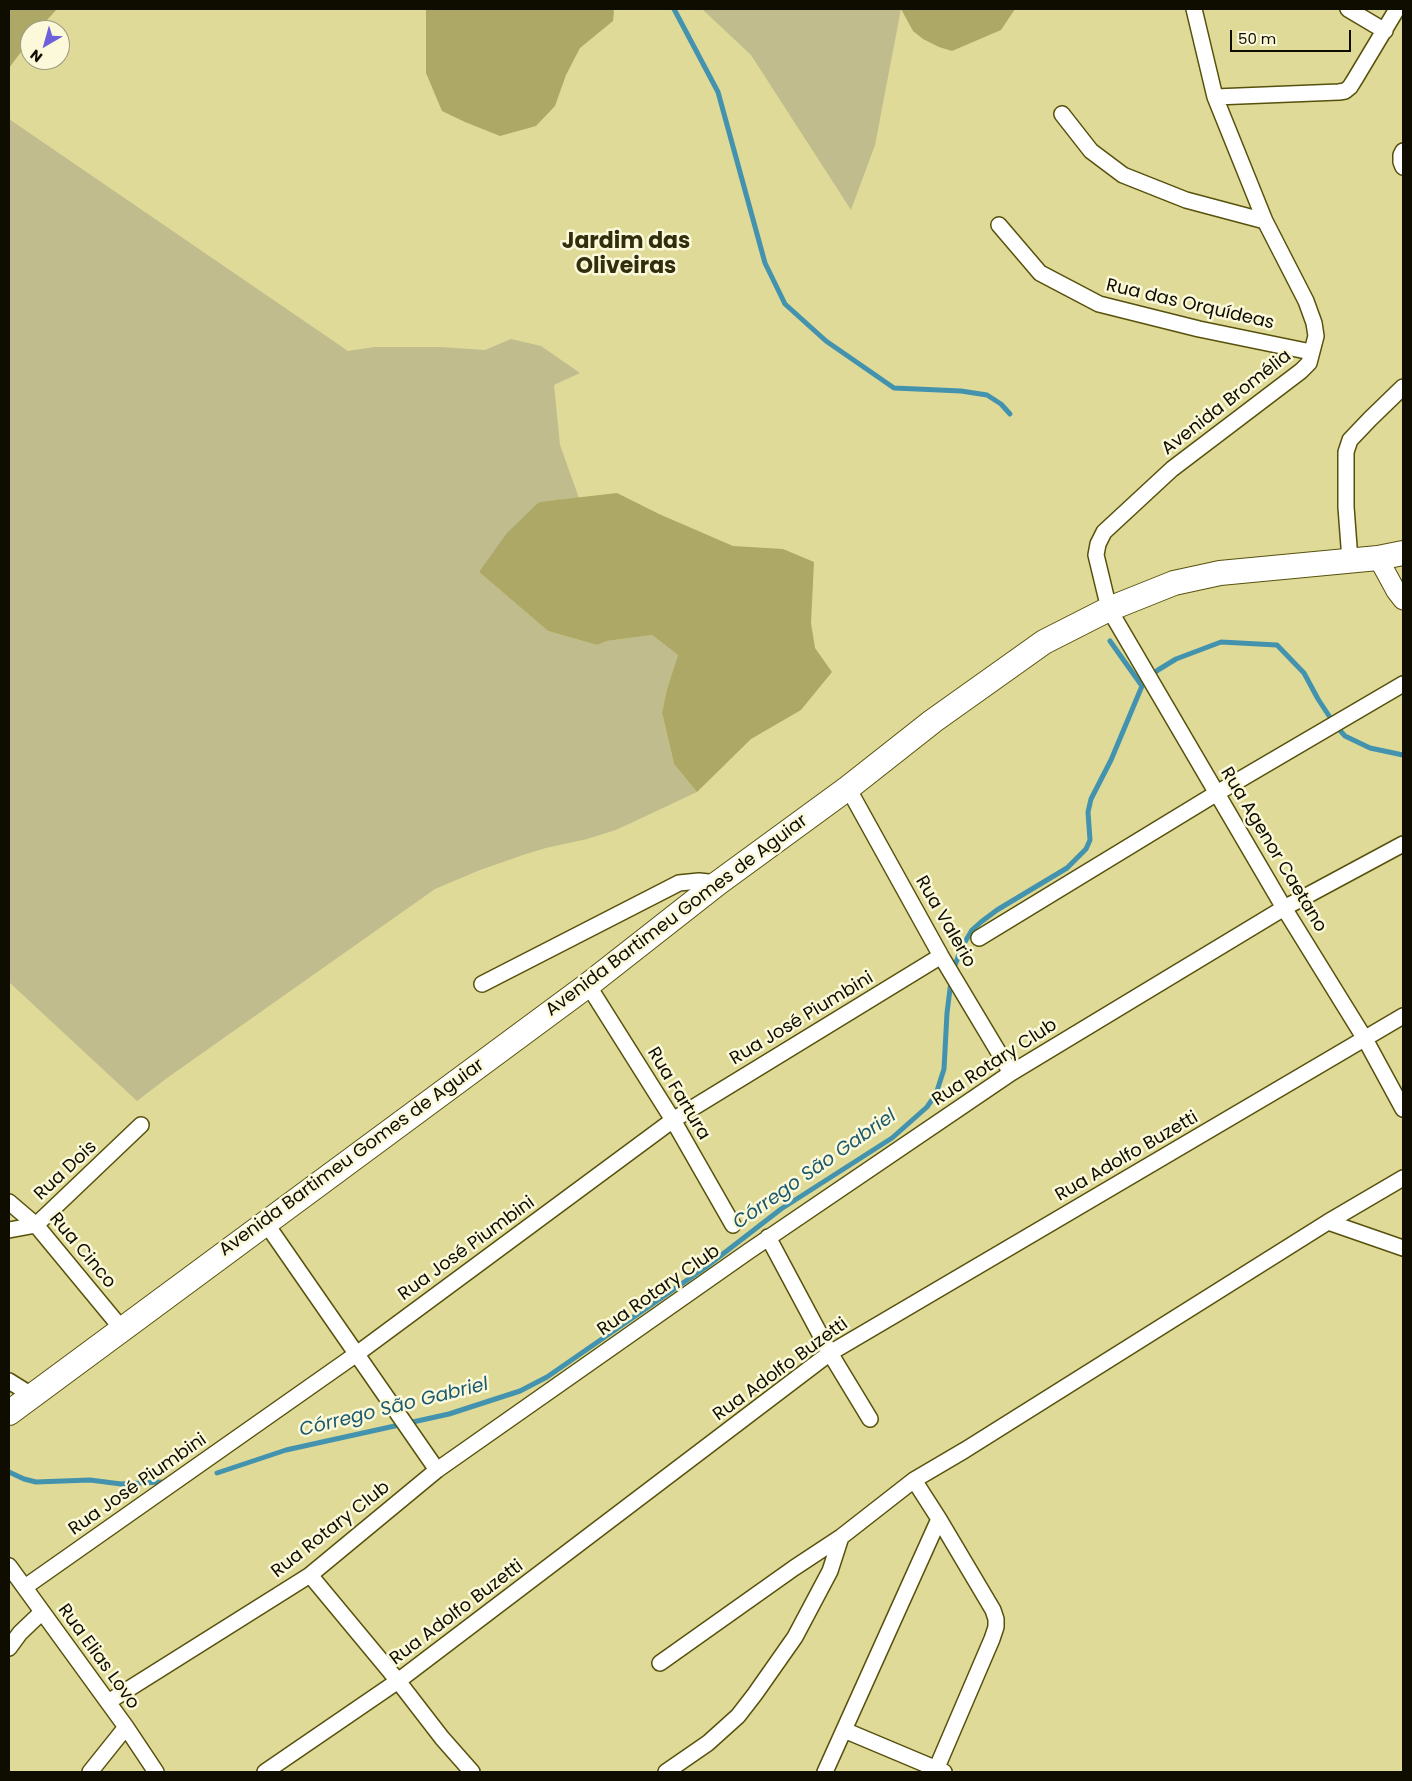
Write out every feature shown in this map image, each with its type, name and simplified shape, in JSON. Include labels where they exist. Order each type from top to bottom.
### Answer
[{"type":"main road","name":"Avenida Bartimeu Gomes de Aguiar","points":[[9,1413],[588,985],[718,883],[848,788],[934,721],[1044,642],[1109,610],[1174,584],[1220,574],[1378,558],[1403,552]]},
{"type":"street","name":"Avenida Bromélia","points":[[1109,610],[1096,555],[1098,544],[1104,532],[1172,469],[1301,371],[1309,362],[1316,336],[1314,323],[1306,301],[1265,221],[1215,97],[1194,9]]},
{"type":"street","points":[[1348,9],[1385,31]]},
{"type":"street","points":[[1215,97],[1340,92],[1350,87],[1398,9]]},
{"type":"street","points":[[1062,114],[1091,151],[1123,175],[1186,200],[1265,221]]},
{"type":"street","points":[[1403,151],[1401,162],[1403,167]]},
{"type":"street","name":"Rua das Orquídeas","points":[[999,225],[1040,273],[1099,304],[1198,329],[1312,352]]},
{"type":"street","points":[[1350,560],[1346,507],[1346,452],[1350,440],[1403,387]]},
{"type":"street","points":[[1378,558],[1403,600]]},
{"type":"street","name":"Rua Agenor Caetano","points":[[1109,610],[1284,908],[1365,1039],[1403,1109]]},
{"type":"street","points":[[979,938],[1217,793],[1403,684]]},
{"type":"street","name":"Rua Valerio","points":[[848,788],[944,960],[1011,1072]]},
{"type":"street","name":"Rua Rotary Club","points":[[108,1702],[310,1575],[438,1470],[768,1237],[1011,1072],[1284,908],[1403,844]]},
{"type":"street","points":[[482,984],[679,882],[700,880],[718,883]]},
{"type":"street","name":"Rua José Piumbini","points":[[25,1587],[358,1353],[673,1120],[944,960]]},
{"type":"street","name":"Rua Fartura","points":[[588,985],[673,1120],[733,1225]]},
{"type":"street","name":"Rua Adolfo Buzetti","points":[[265,1772],[398,1682],[830,1353],[1403,1016]]},
{"type":"street","name":"Rua Dois","points":[[9,1230],[36,1224],[141,1125]]},
{"type":"street","points":[[660,1663],[841,1537],[914,1480],[974,1445],[1328,1222],[1403,1178]]},
{"type":"street","name":"Rua Cinco","points":[[9,1202],[36,1224],[122,1329]]},
{"type":"street","points":[[265,1222],[438,1470]]},
{"type":"street","points":[[1328,1222],[1403,1248]]},
{"type":"street","points":[[768,1237],[830,1353],[870,1419]]},
{"type":"street","points":[[9,1381],[32,1396]]},
{"type":"street","points":[[844,1730],[938,1771],[996,1627],[993,1610],[914,1480]]},
{"type":"street","points":[[825,1772],[939,1519]]},
{"type":"street","points":[[666,1772],[708,1743],[738,1716],[756,1694],[795,1637],[830,1571],[841,1537]]},
{"type":"street","name":"Rua Elias Lovo","points":[[9,1566],[126,1727],[156,1772]]},
{"type":"street","points":[[310,1575],[442,1738],[472,1772]]},
{"type":"street","points":[[9,1648],[14,1634],[42,1612]]},
{"type":"street","points":[[90,1772],[126,1727]]},
{"type":"shaded area","points":[[9,9],[57,9],[47,20],[20,20],[20,53],[9,68]]},
{"type":"shaded area","points":[[426,9],[612,9],[614,11],[613,21],[580,48],[566,75],[555,106],[536,126],[500,136],[442,111],[426,73]]},
{"type":"shaded area","points":[[702,9],[901,9],[875,145],[851,210],[751,55]]},
{"type":"shaded area","points":[[901,9],[1015,9],[1001,30],[952,51],[923,39],[913,31]]},
{"type":"shaded area","points":[[9,119],[348,351],[374,347],[441,347],[485,350],[511,339],[541,346],[580,373],[554,385],[560,445],[579,498],[539,502],[479,572],[548,631],[597,645],[607,641],[652,635],[678,655],[667,689],[662,714],[674,764],[697,792],[616,830],[526,854],[480,870],[435,889],[137,1101],[9,982]]},
{"type":"shaded area","points":[[617,493],[659,514],[733,546],[783,549],[814,562],[811,623],[815,648],[832,672],[801,710],[751,739],[697,792],[674,764],[662,713],[667,689],[678,655],[652,635],[607,641],[597,645],[548,631],[479,572],[507,533],[539,502]]},
{"type":"waterway","points":[[674,9],[718,92],[765,263],[785,304],[826,341],[894,388],[961,391],[987,395],[1001,404],[1010,414]]},
{"type":"waterway","points":[[1110,641],[1142,686]]},
{"type":"waterway","name":"Córrego São Gabriel","points":[[953,970],[962,947],[972,930],[997,910],[1067,868],[1086,849],[1090,840],[1088,812],[1091,799],[1111,760],[1142,686],[1158,670],[1176,659],[1221,642],[1277,645],[1304,673],[1318,699],[1335,725],[1345,736],[1370,748],[1403,755]]},
{"type":"waterway","name":"Córrego São Gabriel","points":[[217,1473],[286,1450],[449,1414],[520,1391],[547,1377],[706,1267],[781,1209],[892,1138],[927,1107],[936,1094],[944,1069],[951,981]]},
{"type":"waterway","name":"Córrego São Gabriel","points":[[9,1472],[36,1482],[90,1480],[121,1484],[161,1482]]},
{"type":"district","name":"Jardim das Oliveiras","points":[[626,254]]}]
